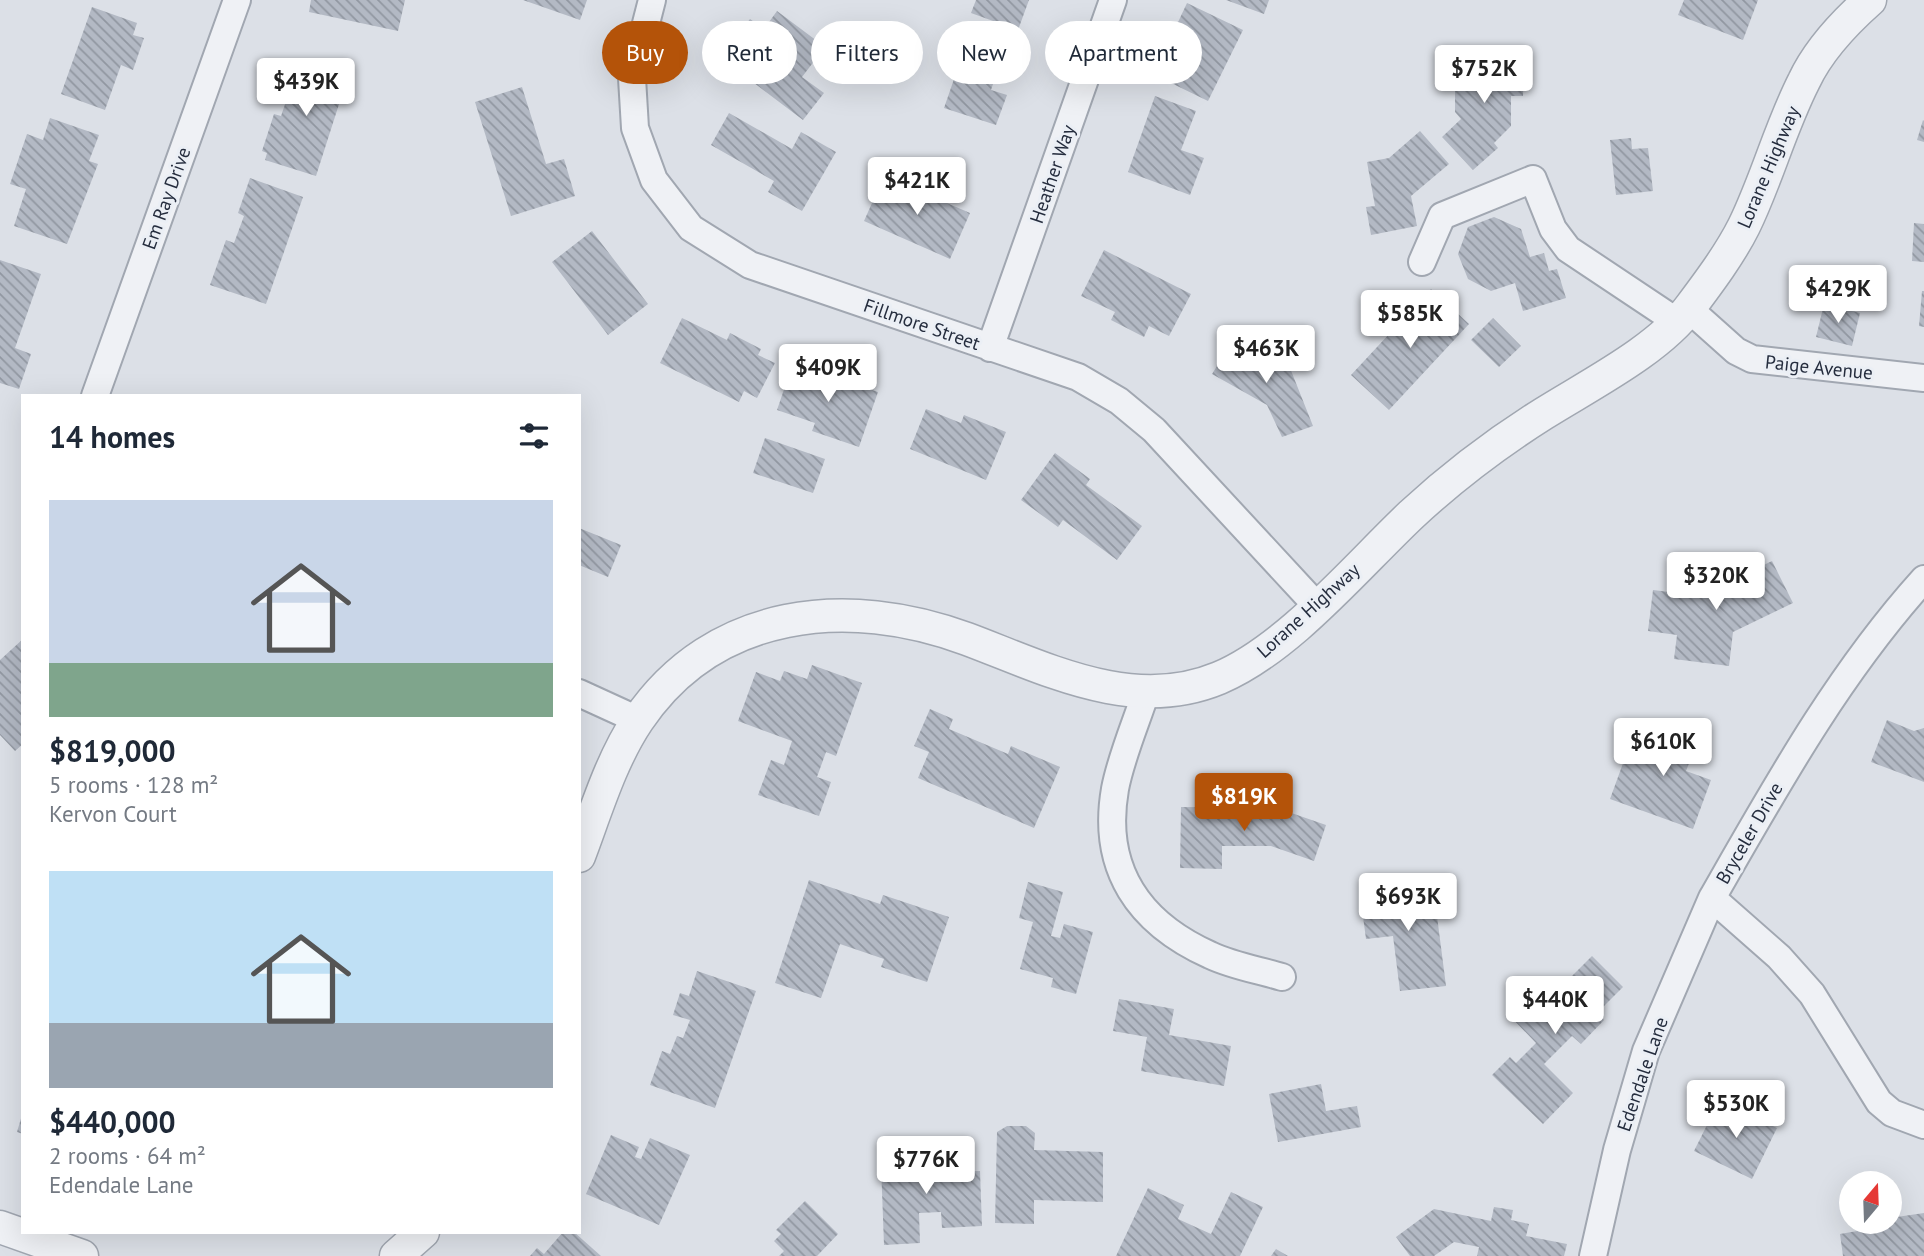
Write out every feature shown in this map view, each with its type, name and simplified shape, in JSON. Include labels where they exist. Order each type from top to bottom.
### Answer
[{"type":"street","name":"Em Ray Drive","points":[[96,394],[237,0]]},
{"type":"street","name":"Fillmore Street","points":[[652,0],[632,78],[635,128],[654,180],[691,228],[750,265],[1078,377],[1119,401],[1154,430],[1317,606]]},
{"type":"street","name":"Heather Way","points":[[990,348],[1113,0]]},
{"type":"street","name":"Lorane Highway","points":[[581,851],[613,769],[638,720],[675,678],[722,644],[769,623],[812,615],[858,614],[908,622],[961,637],[1100,687],[1146,692],[1179,689],[1216,680],[1246,665],[1317,606],[1416,510],[1482,457],[1539,416],[1633,359],[1683,315],[1742,230],[1804,80],[1825,46],[1870,0]]},
{"type":"street","name":"Paige Avenue","points":[[1422,262],[1442,216],[1533,179],[1553,229],[1568,249],[1683,315],[1736,351],[1752,359],[1924,378]]},
{"type":"street","name":"Bryceler Drive","points":[[1924,579],[1877,633],[1819,720],[1763,807],[1712,898],[1779,957],[1812,994],[1879,1102],[1892,1113],[1924,1125]]},
{"type":"street","points":[[1146,692],[1115,786],[1111,820],[1113,848],[1121,875],[1137,901],[1157,922],[1184,941],[1211,956],[1282,976]]},
{"type":"street","points":[[581,694],[638,720]]},
{"type":"street","name":"Edendale Lane","points":[[1593,1256],[1617,1150],[1646,1051],[1712,898]]},
{"type":"street","points":[[0,1227],[82,1256]]},
{"type":"street","points":[[396,1256],[422,1234]]},
{"type":"building","points":[[311,0],[405,0],[398,31],[309,12]]},
{"type":"building","points":[[523,0],[587,0],[580,20]]},
{"type":"building","points":[[976,0],[1029,0],[1021,21],[993,21],[971,13]]},
{"type":"building","points":[[1226,0],[1269,0],[1264,14]]},
{"type":"building","points":[[1684,0],[1758,0],[1743,40],[1678,15]]},
{"type":"building","points":[[1187,3],[1243,30],[1208,101],[1173,84],[1202,84],[1202,21],[1179,21]]},
{"type":"building","points":[[92,7],[137,23],[133,35],[144,38],[133,70],[121,65],[105,110],[61,94]]},
{"type":"building","points":[[777,11],[790,21],[770,21]]},
{"type":"building","points":[[797,26],[811,36],[811,65],[802,77],[824,93],[803,120],[756,84],[797,84]]},
{"type":"building","points":[[1462,50],[1496,51],[1496,62],[1524,62],[1523,96],[1511,96],[1511,126],[1494,143],[1498,148],[1473,170],[1442,137],[1461,119],[1455,112],[1455,87],[1462,87]]},
{"type":"building","points":[[301,58],[349,73],[316,176],[265,160],[267,153],[262,151],[274,114],[281,116]]},
{"type":"building","points":[[952,84],[993,84],[991,90],[1007,95],[996,125],[944,108]]},
{"type":"building","points":[[522,87],[546,164],[564,159],[575,196],[511,216],[475,102]]},
{"type":"building","points":[[1155,96],[1196,111],[1181,150],[1204,158],[1190,195],[1128,172]]},
{"type":"building","points":[[729,113],[792,149],[801,132],[836,152],[802,211],[768,192],[774,181],[711,145]]},
{"type":"building","points":[[50,118],[99,135],[89,161],[98,164],[67,244],[14,226],[26,189],[10,184],[27,134],[43,140]]},
{"type":"building","points":[[1924,121],[1924,142],[1917,140]]},
{"type":"building","points":[[1420,131],[1449,164],[1411,196],[1417,226],[1371,235],[1366,207],[1375,206],[1367,162],[1389,158]]},
{"type":"building","points":[[1631,138],[1632,149],[1648,148],[1653,191],[1616,195],[1610,140]]},
{"type":"building","points":[[884,176],[970,213],[950,259],[864,221]]},
{"type":"building","points":[[250,178],[303,197],[266,304],[210,285],[226,240],[234,243],[244,216],[238,213]]},
{"type":"building","points":[[1494,217],[1521,229],[1530,257],[1544,253],[1549,271],[1557,269],[1566,298],[1523,311],[1515,283],[1491,291],[1468,279],[1458,254],[1468,227]]},
{"type":"building","points":[[1914,223],[1924,224],[1924,262],[1912,261]]},
{"type":"building","points":[[592,231],[648,304],[608,335],[552,262]]},
{"type":"building","points":[[1104,250],[1191,294],[1169,336],[1149,326],[1144,337],[1111,320],[1115,312],[1081,296]]},
{"type":"building","points":[[0,260],[41,274],[15,348],[31,354],[19,389],[0,383]]},
{"type":"building","points":[[1431,289],[1469,324],[1389,410],[1351,375]]},
{"type":"building","points":[[1924,291],[1924,327],[1919,326]]},
{"type":"building","points":[[1824,304],[1860,313],[1852,346],[1816,337]]},
{"type":"building","points":[[682,318],[727,340],[730,333],[761,349],[758,355],[775,363],[757,398],[744,391],[739,402],[660,363]]},
{"type":"building","points":[[1493,318],[1521,346],[1499,367],[1471,340]]},
{"type":"building","points":[[1234,339],[1290,368],[1313,426],[1282,437],[1267,405],[1212,374]]},
{"type":"building","points":[[793,363],[878,392],[859,447],[812,431],[815,423],[777,410]]},
{"type":"building","points":[[926,409],[961,423],[964,415],[1006,432],[986,480],[910,449]]},
{"type":"building","points":[[765,438],[825,459],[813,493],[753,473]]},
{"type":"building","points":[[1055,453],[1090,479],[1086,485],[1142,526],[1117,560],[1063,520],[1058,527],[1021,500]]},
{"type":"building","points":[[581,529],[621,545],[608,577],[581,566]]},
{"type":"building","points":[[1772,561],[1793,603],[1733,632],[1729,666],[1674,659],[1677,635],[1648,631],[1653,590],[1685,594],[1687,575],[1731,581]]},
{"type":"building","points":[[21,641],[21,746],[15,751],[0,735],[0,660]]},
{"type":"building","points":[[812,665],[862,683],[836,756],[826,752],[817,777],[831,782],[819,816],[758,795],[771,760],[784,765],[792,741],[738,721],[756,672],[780,681],[784,671],[807,679]]},
{"type":"building","points":[[930,709],[953,719],[949,729],[1008,754],[1011,746],[1060,767],[1034,828],[918,778],[929,752],[914,746]]},
{"type":"building","points":[[1887,720],[1914,731],[1924,728],[1924,782],[1871,762]]},
{"type":"building","points":[[1649,722],[1698,740],[1686,771],[1711,780],[1693,829],[1610,799],[1626,755],[1636,759]]},
{"type":"building","points":[[1181,807],[1277,808],[1326,825],[1314,861],[1271,846],[1222,846],[1222,869],[1180,868]]},
{"type":"building","points":[[809,880],[880,904],[883,895],[949,917],[927,982],[881,967],[884,959],[840,944],[821,998],[775,983]]},
{"type":"building","points":[[1028,882],[1063,892],[1051,936],[1060,938],[1064,924],[1093,932],[1076,994],[1051,987],[1053,978],[1020,969],[1033,922],[1019,918]]},
{"type":"building","points":[[1433,885],[1446,986],[1400,991],[1393,936],[1366,939],[1360,894]]},
{"type":"building","points":[[1592,956],[1623,987],[1597,1013],[1604,1020],[1581,1044],[1572,1036],[1544,1064],[1573,1093],[1543,1124],[1492,1075],[1510,1057],[1516,1063],[1536,1043],[1508,1014],[1533,989],[1546,1002]]},
{"type":"building","points":[[697,971],[756,991],[715,1108],[650,1085],[662,1051],[670,1054],[677,1036],[683,1038],[690,1020],[673,1015],[680,993],[689,996]]},
{"type":"building","points":[[1119,999],[1174,1009],[1169,1035],[1231,1046],[1224,1086],[1141,1071],[1147,1037],[1113,1031]]},
{"type":"building","points":[[1321,1084],[1326,1111],[1357,1106],[1361,1127],[1278,1142],[1269,1094]]},
{"type":"building","points":[[1719,1101],[1777,1128],[1752,1179],[1694,1151]]},
{"type":"building","points":[[1007,1126],[1026,1126],[1035,1133],[1034,1150],[1103,1152],[1103,1202],[1034,1200],[1034,1224],[995,1223],[997,1132]]},
{"type":"building","points":[[611,1135],[639,1147],[635,1157],[641,1159],[650,1138],[690,1155],[659,1225],[586,1194]]},
{"type":"building","points":[[886,1151],[916,1151],[917,1162],[950,1161],[950,1172],[980,1171],[982,1226],[942,1228],[941,1212],[919,1213],[920,1243],[884,1245],[881,1164],[887,1164]]},
{"type":"building","points":[[1148,1188],[1184,1205],[1178,1219],[1211,1234],[1231,1192],[1263,1207],[1240,1256],[1116,1256]]},
{"type":"building","points":[[805,1201],[838,1234],[817,1256],[779,1256],[784,1251],[774,1241],[781,1234],[776,1230]]},
{"type":"building","points":[[1494,1207],[1513,1210],[1511,1220],[1529,1224],[1526,1236],[1567,1244],[1564,1256],[1477,1256],[1479,1247],[1454,1242],[1434,1256],[1410,1256],[1396,1237],[1434,1209],[1491,1221]]},
{"type":"building","points":[[1924,1213],[1924,1256],[1843,1256],[1840,1234],[1902,1234],[1902,1216]]},
{"type":"building","points":[[561,1234],[576,1234],[601,1256],[530,1256],[537,1248],[544,1254]]},
{"type":"building","points":[[1276,1249],[1288,1256],[1271,1256]]}]
